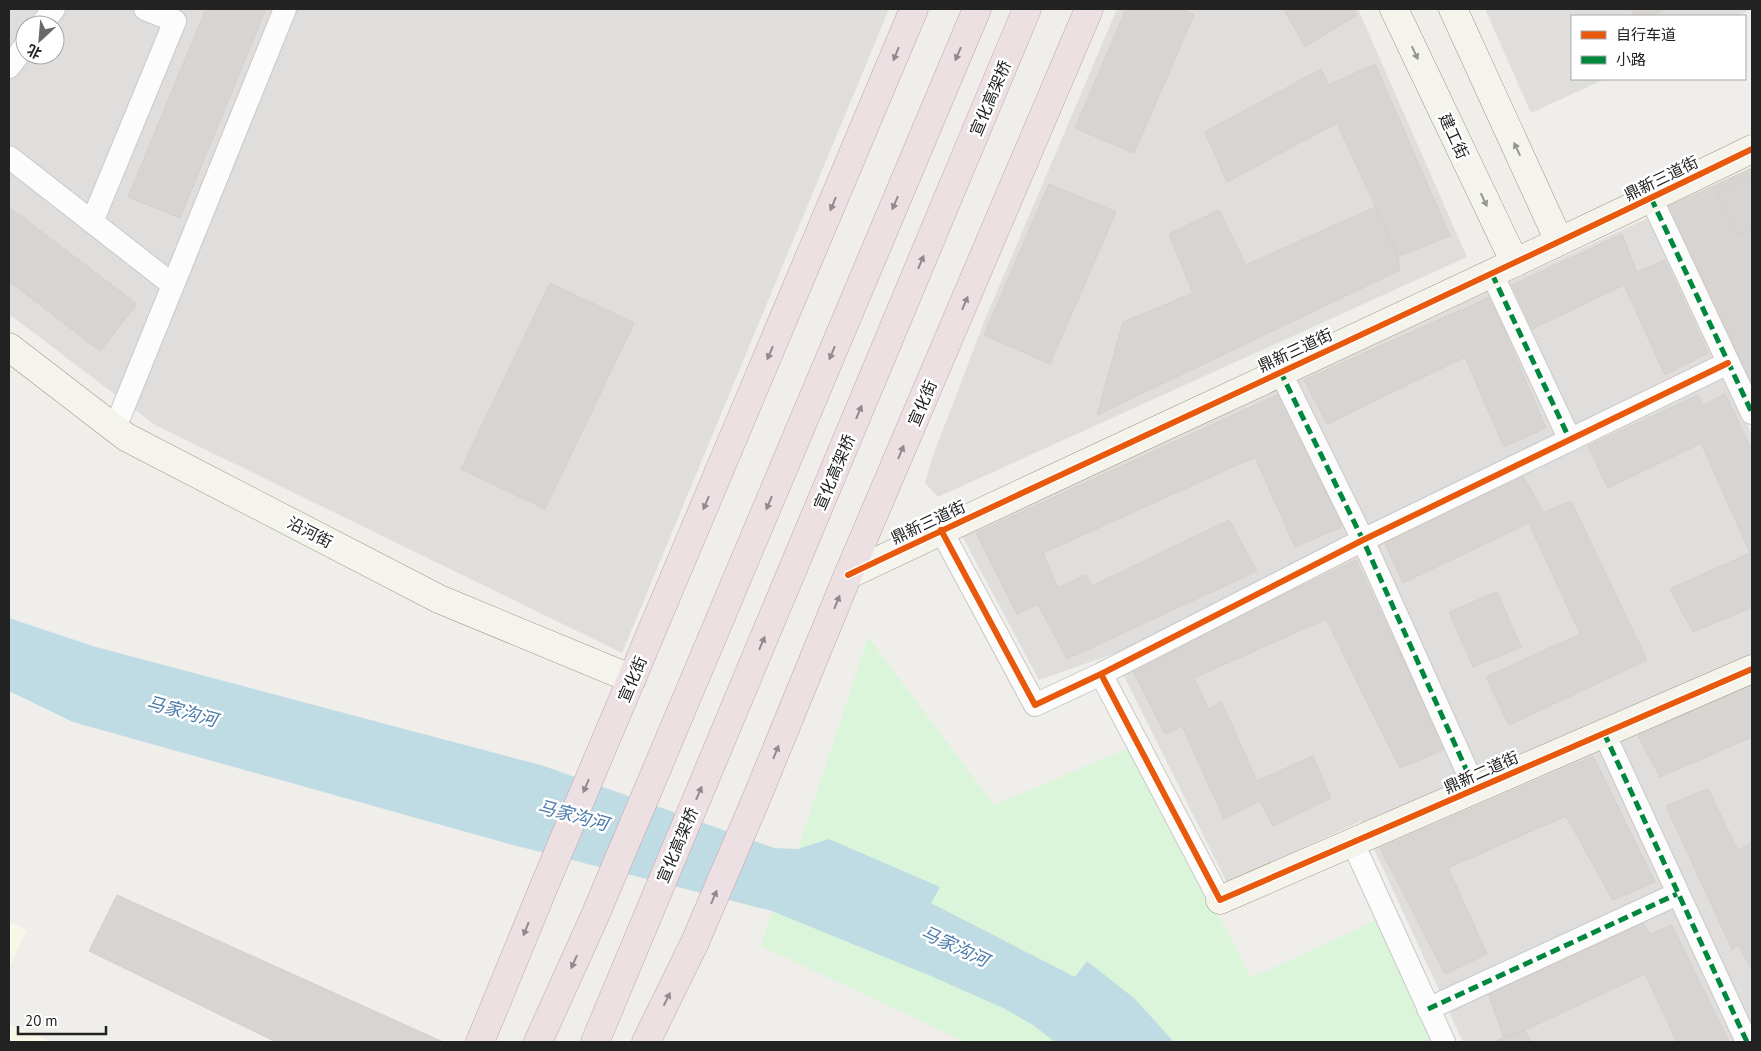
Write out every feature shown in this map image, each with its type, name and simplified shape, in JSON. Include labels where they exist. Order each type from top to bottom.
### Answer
[{"type":"highway","name":"宣化街","points":[[480,1042],[544,884],[914,9]]},
{"type":"highway","points":[[538,1042],[594,918],[977,9]]},
{"type":"highway","name":"宣化高架桥","points":[[595,1042],[1027,9]]},
{"type":"highway","name":"宣化街","points":[[646,1042],[695,942],[758,797],[848,575],[1089,9]]},
{"type":"street","points":[[92,222],[175,21],[145,9]]},
{"type":"street","points":[[114,428],[285,9]]},
{"type":"street","name":"建工街","points":[[1394,9],[1503,269]]},
{"type":"street","points":[[1453,9],[1559,241]]},
{"type":"street","name":"鼎新三道街","points":[[848,575],[1280,371],[1503,269],[1752,149]]},
{"type":"street","points":[[9,157],[173,285]]},
{"type":"street","points":[[1651,198],[1752,413]]},
{"type":"street","points":[[1503,269],[1570,440]]},
{"type":"street","name":"沿河街","points":[[9,347],[126,437],[439,599],[632,678]]},
{"type":"street","points":[[942,530],[1035,704],[1101,674],[1363,540],[1728,363]]},
{"type":"street","points":[[1280,371],[1363,540],[1475,789]]},
{"type":"street","name":"鼎新二道街","points":[[1220,900],[1752,669]]},
{"type":"street","points":[[1101,674],[1220,900]]},
{"type":"street","points":[[1604,733],[1747,1042]]},
{"type":"street","points":[[1353,843],[1444,1042]]},
{"type":"street","points":[[1428,1009],[1677,894]]},
{"type":"shaded area","points":[[9,9],[889,9],[622,653],[155,425],[9,314]]},
{"type":"shaded area","points":[[1117,9],[1358,9],[1467,257],[938,497],[925,483],[932,458],[986,317]]},
{"type":"shaded area","points":[[1485,9],[1752,9],[1739,15],[1571,15],[1571,80],[1603,80],[1531,113]]},
{"type":"shaded area","points":[[1648,218],[1752,434],[1752,1042],[1463,1042],[1361,821],[1227,883],[1113,654],[1039,680],[961,534]]},
{"type":"shaded area","points":[[9,922],[27,930],[9,968]]},
{"type":"shaded area","points":[[9,1024],[52,1042],[9,1042]]},
{"type":"green space","points":[[868,637],[994,805],[1131,747],[1251,978],[1377,920],[1435,1042],[966,1042],[761,946],[772,911],[798,849]]},
{"type":"water","name":"马家沟河","points":[[9,618],[96,647],[544,766],[774,848],[798,849],[829,839],[940,887],[931,903],[1075,977],[1087,961],[1135,999],[1174,1042],[1055,1042],[1033,1025],[1003,1008],[931,976],[772,911],[513,845],[73,722],[9,691]]},
{"type":"building","points":[[206,9],[266,9],[180,218],[128,197]]},
{"type":"building","points":[[1126,9],[1182,9],[1194,15],[1134,153],[1075,128]]},
{"type":"building","points":[[1284,9],[1354,9],[1356,15],[1305,47]]},
{"type":"building","points":[[1631,9],[1666,9],[1652,15],[1634,15]]},
{"type":"building","points":[[1375,64],[1450,236],[1398,256],[1337,123],[1227,182],[1205,132],[1321,69],[1329,85]]},
{"type":"building","points":[[1752,168],[1752,388],[1665,208]]},
{"type":"building","points":[[1752,177],[1752,227],[1737,235],[1717,194]]},
{"type":"building","points":[[1049,184],[1116,212],[1050,364],[984,335]]},
{"type":"building","points":[[9,207],[137,304],[100,351],[9,281]]},
{"type":"building","points":[[1375,207],[1398,256],[1400,270],[1097,415],[1123,322],[1193,293],[1169,234],[1219,210],[1246,265]]},
{"type":"building","points":[[1622,234],[1637,272],[1665,260],[1708,353],[1665,375],[1624,285],[1532,329],[1512,285]]},
{"type":"building","points":[[550,283],[634,323],[545,509],[461,469]]},
{"type":"building","points":[[1490,297],[1546,428],[1504,447],[1465,357],[1327,424],[1304,380]]},
{"type":"building","points":[[1281,393],[1342,527],[1295,547],[1255,457],[1043,553],[1058,588],[1086,575],[1092,586],[1229,520],[1257,571],[1067,659],[1038,604],[1017,614],[976,533]]},
{"type":"building","points":[[1725,394],[1752,450],[1752,607],[1693,632],[1670,589],[1750,553],[1701,443],[1608,488],[1588,446],[1698,395],[1703,405]]},
{"type":"building","points":[[1522,475],[1544,512],[1571,501],[1647,660],[1509,725],[1486,677],[1580,634],[1529,523],[1403,583],[1384,541]]},
{"type":"building","points":[[1356,560],[1445,749],[1400,768],[1326,619],[1194,678],[1209,710],[1221,701],[1257,781],[1313,756],[1331,798],[1273,826],[1260,801],[1224,819],[1182,726],[1165,734],[1132,669]]},
{"type":"building","points":[[1497,592],[1521,647],[1473,667],[1449,612]]},
{"type":"building","points":[[1752,683],[1752,737],[1660,777],[1638,736]]},
{"type":"building","points":[[1593,756],[1655,882],[1613,900],[1566,816],[1448,868],[1487,954],[1445,974],[1380,848]]},
{"type":"building","points":[[1708,789],[1738,851],[1752,842],[1752,971],[1739,945],[1732,949],[1666,806]]},
{"type":"building","points":[[117,895],[441,1041],[276,1042],[89,951]]},
{"type":"building","points":[[1639,919],[1651,934],[1672,925],[1729,1042],[1677,1042],[1645,974],[1504,1038],[1488,993]]},
{"type":"building","points":[[1525,1030],[1531,1042],[1493,1042],[1504,1038]]},
{"type":"marked path","points":[[1651,198],[1752,413]]},
{"type":"marked path","points":[[1492,274],[1570,440]]},
{"type":"marked path","points":[[1280,371],[1363,540],[1475,789]]},
{"type":"marked path","points":[[1604,733],[1747,1042]]},
{"type":"marked path","points":[[1428,1009],[1677,894]]},
{"type":"cycle path","points":[[848,575],[1527,257],[1752,149]]},
{"type":"cycle path","points":[[941,530],[1035,705],[1101,674],[1363,540],[1728,363]]},
{"type":"cycle path","points":[[1101,674],[1220,900],[1752,669]]}]
